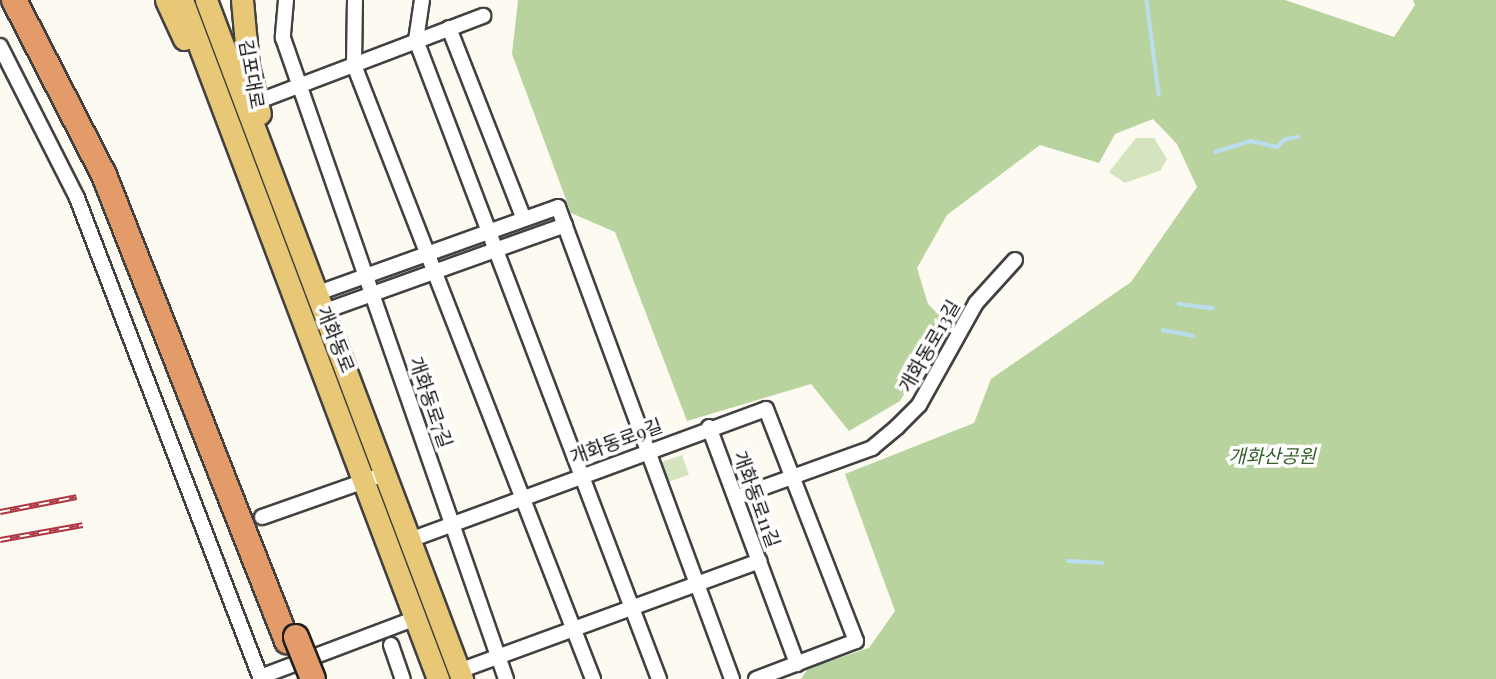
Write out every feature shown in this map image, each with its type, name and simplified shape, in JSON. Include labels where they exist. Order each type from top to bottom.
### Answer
[{"type":"highway","points":[[14,0],[104,175],[229,476]]},
{"type":"highway","points":[[29,0],[117,169],[262,562],[292,639],[313,679]]},
{"type":"highway","points":[[292,639],[301,679]]},
{"type":"main road","points":[[166,0],[222,108]]},
{"type":"main road","name":"개화동로","points":[[183,0],[222,108],[328,379],[375,477],[411,540],[461,675]]},
{"type":"main road","name":"개화동로","points":[[206,0],[361,402],[375,477],[416,618],[438,679]]},
{"type":"main road","name":"김포대로","points":[[222,108],[220,38],[223,0]]},
{"type":"main road","name":"김포대로","points":[[242,0],[248,66],[259,101],[262,148]]},
{"type":"main road","points":[[328,379],[340,382],[354,407],[361,402]]},
{"type":"street","name":"개화동로7길","points":[[286,0],[283,38],[368,275],[452,524]]},
{"type":"street","points":[[355,0],[355,65],[438,270],[593,679]]},
{"type":"street","points":[[422,0],[416,40],[584,474],[659,679]]},
{"type":"street","points":[[259,101],[300,83],[483,16]]},
{"type":"street","points":[[449,29],[524,219]]},
{"type":"street","points":[[0,46],[78,198],[261,678],[416,618]]},
{"type":"street","points":[[321,302],[368,275],[558,207],[732,679]]},
{"type":"street","points":[[321,302],[374,293],[565,225]]},
{"type":"street","name":"개화동로13길","points":[[737,497],[872,447],[904,420],[919,405],[976,303],[1015,260]]},
{"type":"street","name":"개화동로9길","points":[[411,540],[709,427],[766,409],[794,478]]},
{"type":"street","name":"개화동로11길","points":[[461,675],[498,657],[760,561],[709,427]]},
{"type":"street","points":[[262,517],[334,489],[375,477]]},
{"type":"street","points":[[756,679],[856,641],[794,478]]},
{"type":"street","points":[[452,524],[506,679]]},
{"type":"street","points":[[760,561],[797,664]]},
{"type":"street","points":[[391,645],[403,679]]},
{"type":"street","points":[[788,679],[797,664]]},
{"type":"green space","name":"개화산공원","points":[[518,0],[1285,0],[1394,37],[1415,5],[1413,0],[1496,0],[1496,679],[801,679],[808,668],[869,648],[895,611],[845,474],[974,423],[991,379],[1131,282],[1197,187],[1177,144],[1153,119],[1115,134],[1099,163],[1040,145],[947,215],[917,268],[928,304],[948,324],[900,401],[849,431],[811,384],[687,421],[615,232],[571,213],[512,54]]},
{"type":"green space","points":[[1136,138],[1154,138],[1167,159],[1161,170],[1125,183],[1109,172]]},
{"type":"green space","points":[[682,455],[689,475],[667,482],[660,462]]},
{"type":"waterway","points":[[1147,0],[1159,94]]},
{"type":"waterway","points":[[1215,152],[1251,141],[1277,147],[1286,139],[1298,137]]},
{"type":"waterway","points":[[1179,304],[1213,308]]},
{"type":"waterway","points":[[1163,330],[1193,336]]},
{"type":"waterway","points":[[1068,561],[1102,563]]},
{"type":"railway","points":[[0,512],[77,497]]},
{"type":"railway","points":[[0,540],[83,525]]}]
